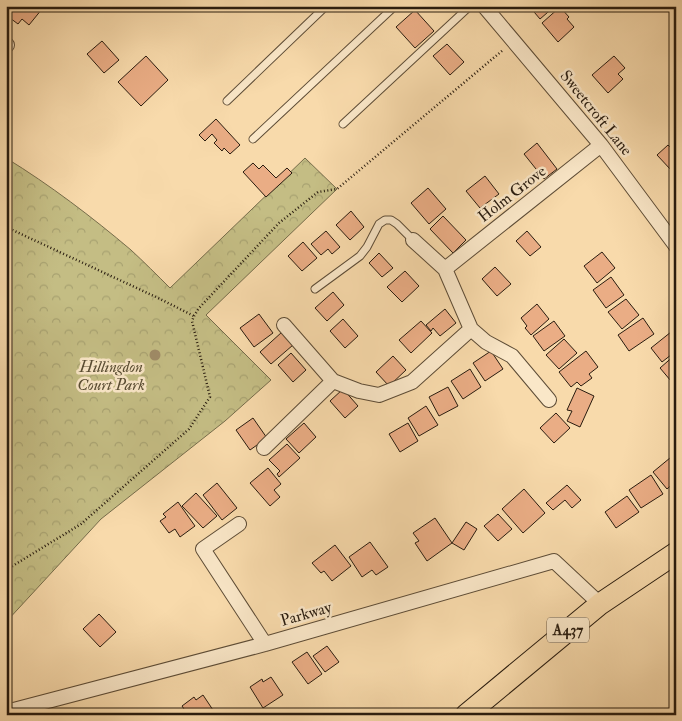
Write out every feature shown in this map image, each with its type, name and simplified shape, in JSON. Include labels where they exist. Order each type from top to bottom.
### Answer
[{"type":"main road","name":"A437","points":[[466,715],[600,604],[676,553]]},
{"type":"street","name":"Sweetcroft Lane","points":[[484,6],[601,145],[676,246]]},
{"type":"street","name":"Holm Grove","points":[[445,269],[601,145]]},
{"type":"street","points":[[413,240],[445,269],[471,329],[486,342],[512,356],[549,400]]},
{"type":"street","points":[[284,325],[333,381],[359,392],[379,395],[412,382],[471,329]]},
{"type":"street","points":[[264,448],[333,381]]},
{"type":"street","points":[[238,524],[203,549],[265,644]]},
{"type":"street","name":"Parkway","points":[[6,712],[265,644],[554,561],[600,604]]},
{"type":"lane","points":[[227,101],[326,6]]},
{"type":"lane","points":[[253,139],[395,6]]},
{"type":"lane","points":[[343,124],[470,6]]},
{"type":"lane","points":[[314,290],[360,256],[379,224],[385,220],[391,220],[397,224],[413,240]]},
{"type":"path","points":[[6,570],[81,524],[189,429],[210,397],[192,321],[194,316],[199,308],[279,223],[318,192],[337,189],[514,41]]},
{"type":"path","points":[[6,227],[194,316]]},
{"type":"green space","name":"Hillingdon Court Park","points":[[6,158],[55,190],[101,226],[131,250],[170,288],[305,158],[337,189],[206,315],[271,380],[225,421],[101,519],[6,622]]},
{"type":"building","points":[[12,6],[39,6],[42,9],[29,25],[22,19],[18,24],[6,15]]},
{"type":"building","points":[[529,6],[555,6],[540,19]]},
{"type":"building","points":[[560,7],[569,17],[567,19],[574,27],[558,42],[542,23]]},
{"type":"building","points":[[415,10],[434,31],[415,48],[396,27]]},
{"type":"building","points":[[102,41],[119,60],[104,73],[87,54]]},
{"type":"building","points":[[447,44],[464,62],[450,75],[433,56]]},
{"type":"building","points":[[146,56],[168,80],[141,106],[118,82]]},
{"type":"building","points":[[614,56],[625,68],[618,74],[623,79],[608,93],[592,75]]},
{"type":"building","points":[[216,119],[240,145],[230,154],[224,148],[222,151],[214,143],[217,140],[212,134],[205,141],[199,135]]},
{"type":"building","points":[[537,143],[557,169],[544,179],[524,154]]},
{"type":"building","points":[[668,145],[673,150],[676,148],[676,166],[671,170],[657,155]]},
{"type":"building","points":[[253,163],[259,169],[263,165],[276,178],[287,168],[292,173],[266,197],[243,172]]},
{"type":"building","points":[[485,176],[499,194],[480,208],[466,191]]},
{"type":"building","points":[[428,188],[446,209],[429,224],[411,203]]},
{"type":"building","points":[[351,211],[364,227],[350,240],[336,225]]},
{"type":"building","points":[[443,216],[466,240],[453,253],[430,229]]},
{"type":"building","points":[[326,231],[340,247],[332,254],[328,249],[321,255],[311,244]]},
{"type":"building","points":[[527,231],[541,247],[530,256],[516,241]]},
{"type":"building","points":[[303,242],[317,258],[302,271],[288,256]]},
{"type":"building","points":[[602,252],[615,268],[597,283],[584,266]]},
{"type":"building","points":[[379,253],[393,268],[382,277],[369,263]]},
{"type":"building","points":[[495,267],[511,284],[497,296],[482,279]]},
{"type":"building","points":[[405,271],[419,286],[402,302],[387,287]]},
{"type":"building","points":[[611,277],[624,295],[606,308],[593,290]]},
{"type":"building","points":[[333,292],[344,305],[327,321],[315,308]]},
{"type":"building","points":[[626,299],[639,315],[622,329],[608,312]]},
{"type":"building","points":[[537,304],[549,319],[531,335],[525,328],[527,326],[521,318]]},
{"type":"building","points":[[445,309],[456,323],[440,336],[433,328],[431,331],[426,325]]},
{"type":"building","points":[[259,314],[273,333],[254,347],[240,328]]},
{"type":"building","points":[[643,318],[654,334],[629,351],[618,335]]},
{"type":"building","points":[[343,319],[358,336],[345,348],[330,331]]},
{"type":"building","points":[[421,321],[432,333],[411,353],[399,340]]},
{"type":"building","points":[[554,321],[565,336],[544,351],[533,336]]},
{"type":"building","points":[[676,328],[676,351],[662,362],[651,348]]},
{"type":"building","points":[[282,332],[293,345],[271,364],[260,352]]},
{"type":"building","points":[[564,339],[577,353],[559,369],[546,355]]},
{"type":"building","points":[[491,351],[503,369],[485,381],[473,363]]},
{"type":"building","points":[[586,351],[598,367],[589,374],[592,378],[581,386],[577,382],[571,387],[559,372]]},
{"type":"building","points":[[291,353],[306,370],[293,382],[278,365]]},
{"type":"building","points":[[676,354],[676,381],[673,378],[671,381],[660,368]]},
{"type":"building","points":[[393,356],[406,370],[389,386],[376,372]]},
{"type":"building","points":[[470,369],[481,387],[463,399],[451,381]]},
{"type":"building","points":[[448,387],[458,406],[439,416],[429,397]]},
{"type":"building","points":[[577,388],[594,396],[580,427],[567,421],[572,411],[567,410]]},
{"type":"building","points":[[343,389],[358,406],[345,418],[330,401]]},
{"type":"building","points":[[426,406],[438,425],[419,436],[408,418]]},
{"type":"building","points":[[556,413],[570,428],[554,443],[540,428]]},
{"type":"building","points":[[253,418],[267,438],[250,450],[236,430]]},
{"type":"building","points":[[304,423],[316,437],[299,453],[286,439]]},
{"type":"building","points":[[408,423],[418,441],[400,452],[389,434]]},
{"type":"building","points":[[287,444],[300,458],[279,477],[277,474],[280,471],[269,460]]},
{"type":"building","points":[[676,453],[676,483],[667,489],[653,472]]},
{"type":"building","points":[[268,468],[281,484],[274,490],[280,497],[270,506],[250,483]]},
{"type":"building","points":[[651,475],[663,494],[641,508],[629,490]]},
{"type":"building","points":[[217,483],[237,508],[222,520],[203,495]]},
{"type":"building","points":[[567,485],[581,500],[572,508],[565,500],[553,510],[546,503]]},
{"type":"building","points":[[524,489],[545,513],[523,533],[502,509]]},
{"type":"building","points":[[196,493],[217,516],[203,528],[182,506]]},
{"type":"building","points":[[627,496],[639,512],[616,528],[605,512]]},
{"type":"building","points":[[178,502],[195,526],[180,537],[175,529],[169,533],[160,521],[166,517],[163,514]]},
{"type":"building","points":[[498,514],[512,529],[498,541],[484,526]]},
{"type":"building","points":[[435,518],[452,543],[427,561],[415,543],[419,541],[413,533]]},
{"type":"building","points":[[466,522],[477,529],[464,550],[452,543]]},
{"type":"building","points":[[370,542],[388,567],[376,575],[372,570],[362,577],[349,557]]},
{"type":"building","points":[[335,545],[351,566],[332,581],[324,571],[321,573],[312,563]]},
{"type":"building","points":[[99,614],[116,632],[100,647],[83,629]]},
{"type":"building","points":[[327,646],[339,662],[325,672],[313,656]]},
{"type":"building","points":[[307,652],[322,674],[308,684],[292,662]]},
{"type":"building","points":[[271,677],[283,695],[263,708],[250,687],[262,679],[263,682]]},
{"type":"building","points":[[203,695],[215,713],[213,715],[188,715],[182,706],[194,697],[196,700]]}]
